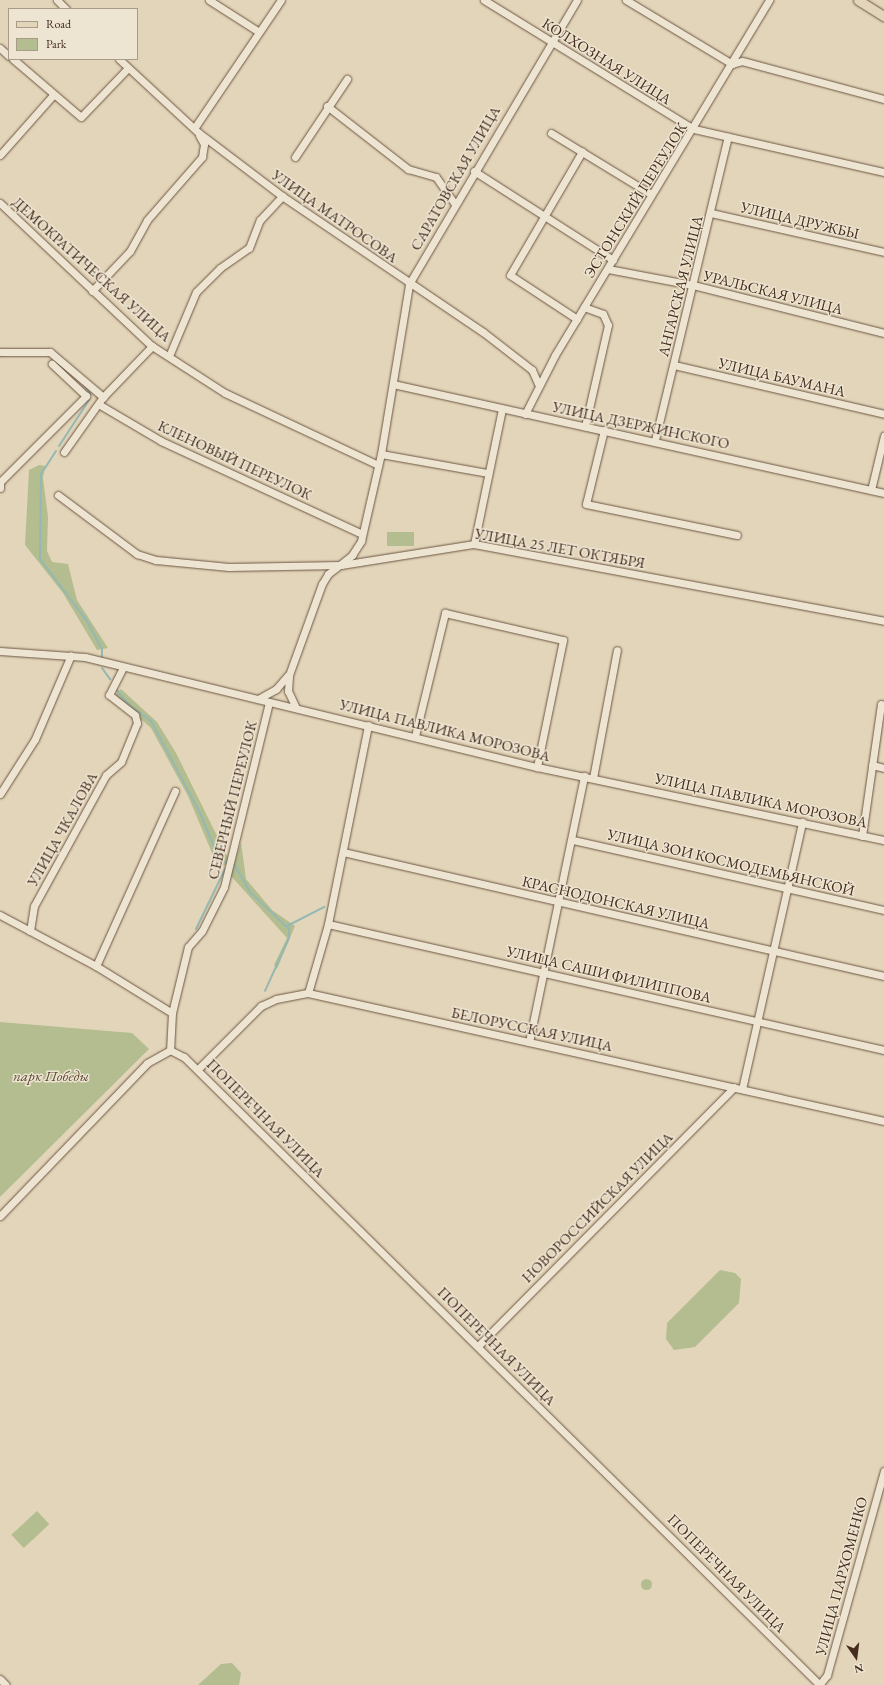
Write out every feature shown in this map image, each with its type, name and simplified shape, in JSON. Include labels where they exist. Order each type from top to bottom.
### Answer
[{"type":"main road","points":[[858,0],[884,16]]},
{"type":"street","points":[[57,0],[65,8]]},
{"type":"street","points":[[209,0],[259,32]]},
{"type":"street","points":[[92,291],[130,250],[147,220],[202,157],[204,144],[197,130],[281,0]]},
{"type":"street","name":"КОЛХОЗНАЯ УЛИЦА","points":[[484,0],[694,129],[884,172]]},
{"type":"street","name":"САРАТОВСКАЯ УЛИЦА","points":[[289,675],[322,584],[358,547],[362,534],[378,465],[409,284],[454,203],[577,0]]},
{"type":"street","points":[[626,0],[732,64],[742,61],[884,99]]},
{"type":"street","name":"ЭСТОНСКИЙ ПЕРЕУЛОК","points":[[525,414],[539,386],[584,307],[608,269],[651,194],[694,129],[769,0]]},
{"type":"street","points":[[0,48],[8,55]]},
{"type":"street","points":[[14,60],[81,117],[128,68]]},
{"type":"street","name":"УЛИЦА МАТРОСОВА","points":[[120,60],[197,130],[282,196],[526,364],[539,386]]},
{"type":"street","points":[[295,157],[327,106],[347,79]]},
{"type":"street","points":[[0,155],[54,94]]},
{"type":"street","points":[[327,106],[408,169],[436,177],[454,203]]},
{"type":"street","points":[[551,133],[651,194]]},
{"type":"street","name":"АНГАРСКАЯ УЛИЦА","points":[[655,440],[711,213],[728,137]]},
{"type":"street","points":[[577,319],[510,275],[544,214],[582,152]]},
{"type":"street","points":[[474,171],[544,214],[613,260]]},
{"type":"street","points":[[169,356],[196,292],[220,268],[249,248],[260,220],[282,196]]},
{"type":"street","name":"ДЕМОКРАТИЧЕСКАЯ УЛИЦА","points":[[0,203],[152,346],[225,393],[277,420],[378,465]]},
{"type":"street","name":"УЛИЦА ДРУЖБЫ","points":[[711,213],[884,252]]},
{"type":"street","name":"УРАЛЬСКАЯ УЛИЦА","points":[[608,269],[693,285],[884,333]]},
{"type":"street","points":[[584,307],[603,314],[608,325],[585,426]]},
{"type":"street","points":[[64,452],[100,405],[103,397],[152,346]]},
{"type":"street","points":[[0,352],[50,352],[103,397]]},
{"type":"street","points":[[0,488],[0,482],[86,396],[52,364]]},
{"type":"street","name":"УЛИЦА БАУМАНА","points":[[674,365],[884,414]]},
{"type":"street","name":"УЛИЦА ДЗЕРЖИНСКОГО","points":[[393,384],[525,414],[655,440],[884,493]]},
{"type":"street","name":"КЛЕНОВЫЙ ПЕРЕУЛОК","points":[[100,405],[161,441],[362,534]]},
{"type":"street","points":[[474,544],[502,409]]},
{"type":"street","points":[[604,430],[586,504],[737,535]]},
{"type":"street","points":[[871,490],[884,436]]},
{"type":"street","points":[[380,454],[488,473]]},
{"type":"street","name":"УЛИЦА 25 ЛЕТ ОКТЯБРЯ","points":[[58,495],[138,554],[156,560],[229,567],[341,565],[474,544],[884,621]]},
{"type":"street","points":[[415,736],[445,614],[563,640],[537,766]]},
{"type":"street","points":[[593,778],[617,650]]},
{"type":"street","name":"УЛИЦА ПАВЛИКА МОРОЗОВА","points":[[0,651],[71,655],[537,766],[884,840]]},
{"type":"street","points":[[0,794],[35,739],[71,655]]},
{"type":"street","name":"УЛИЦА ЧКАЛОВА","points":[[30,931],[34,906],[106,775],[120,762],[137,723],[135,715],[109,695],[108,691],[123,668]]},
{"type":"street","points":[[258,699],[276,689],[289,675]]},
{"type":"street","points":[[289,675],[288,692],[296,708]]},
{"type":"street","name":"СЕВЕРНЫЙ ПЕРЕУЛОК","points":[[170,1050],[172,1013],[188,947],[202,931],[224,887],[269,702]]},
{"type":"street","points":[[862,836],[882,705]]},
{"type":"street","points":[[308,992],[328,924],[368,725]]},
{"type":"street","points":[[872,765],[884,768]]},
{"type":"street","points":[[529,1042],[559,903],[584,776]]},
{"type":"street","points":[[96,966],[175,791]]},
{"type":"street","points":[[742,1089],[756,1020],[802,822]]},
{"type":"street","name":"УЛИЦА ЗОИ КОСМОДЕМЬЯНСКОЙ","points":[[572,840],[884,910]]},
{"type":"street","name":"КРАСНОДОНСКАЯ УЛИЦА","points":[[343,852],[559,903],[884,976]]},
{"type":"street","points":[[0,915],[96,966],[172,1013]]},
{"type":"street","name":"УЛИЦА САШИ ФИЛИППОВА","points":[[328,924],[884,1050]]},
{"type":"street","name":"БЕЛОРУССКАЯ УЛИЦА","points":[[199,1068],[261,1006],[276,999],[308,992],[884,1121]]},
{"type":"street","points":[[0,1216],[147,1063],[170,1050]]},
{"type":"street","name":"ПОПЕРЕЧНАЯ УЛИЦА","points":[[170,1050],[199,1068],[819,1685]]},
{"type":"street","name":"НОВОРОССИЙСКАЯ УЛИЦА","points":[[478,1346],[734,1087]]},
{"type":"street","name":"УЛИЦА ПАРХОМЕНКО","points":[[819,1685],[827,1675],[884,1471]]},
{"type":"street","points":[[0,1679],[6,1685]]},
{"type":"green space","points":[[39,465],[45,466],[43,478],[48,517],[47,551],[52,562],[68,564],[77,600],[108,648],[97,650],[63,593],[25,545],[29,470]]},
{"type":"green space","points":[[387,532],[414,532],[414,546],[387,546]]},
{"type":"green space","points":[[121,689],[157,722],[176,753],[229,860],[226,865],[220,866],[215,860],[188,796],[151,728],[118,699],[116,694]]},
{"type":"green space","points":[[241,842],[246,879],[272,910],[295,926],[277,969],[274,965],[287,938],[231,876]]},
{"type":"green space","name":"парк Победы","points":[[0,1022],[132,1033],[149,1049],[0,1197]]},
{"type":"green space","points":[[720,1270],[735,1273],[741,1279],[739,1303],[695,1347],[674,1350],[666,1339],[667,1323]]},
{"type":"green space","points":[[37,1511],[49,1524],[24,1548],[11,1535]]},
{"type":"green space","points":[[646,1578],[650,1580],[652,1584],[650,1588],[646,1590],[642,1588],[640,1584],[642,1580]]},
{"type":"green space","points":[[232,1663],[241,1673],[239,1685],[198,1685],[221,1664]]},
{"type":"waterway","points":[[0,356],[7,355]]},
{"type":"waterway","points":[[59,446],[89,400],[90,393],[83,384]]},
{"type":"waterway","points":[[56,451],[41,474],[40,559],[87,621],[102,649],[102,659]]},
{"type":"waterway","points":[[102,668],[110,679]]},
{"type":"waterway","points":[[116,689],[129,705],[151,721],[200,813],[220,861],[228,863]]},
{"type":"waterway","points":[[234,864],[251,893],[289,929],[289,938],[265,991]]},
{"type":"waterway","points":[[196,929],[225,869]]},
{"type":"waterway","points":[[287,926],[324,907]]}]
